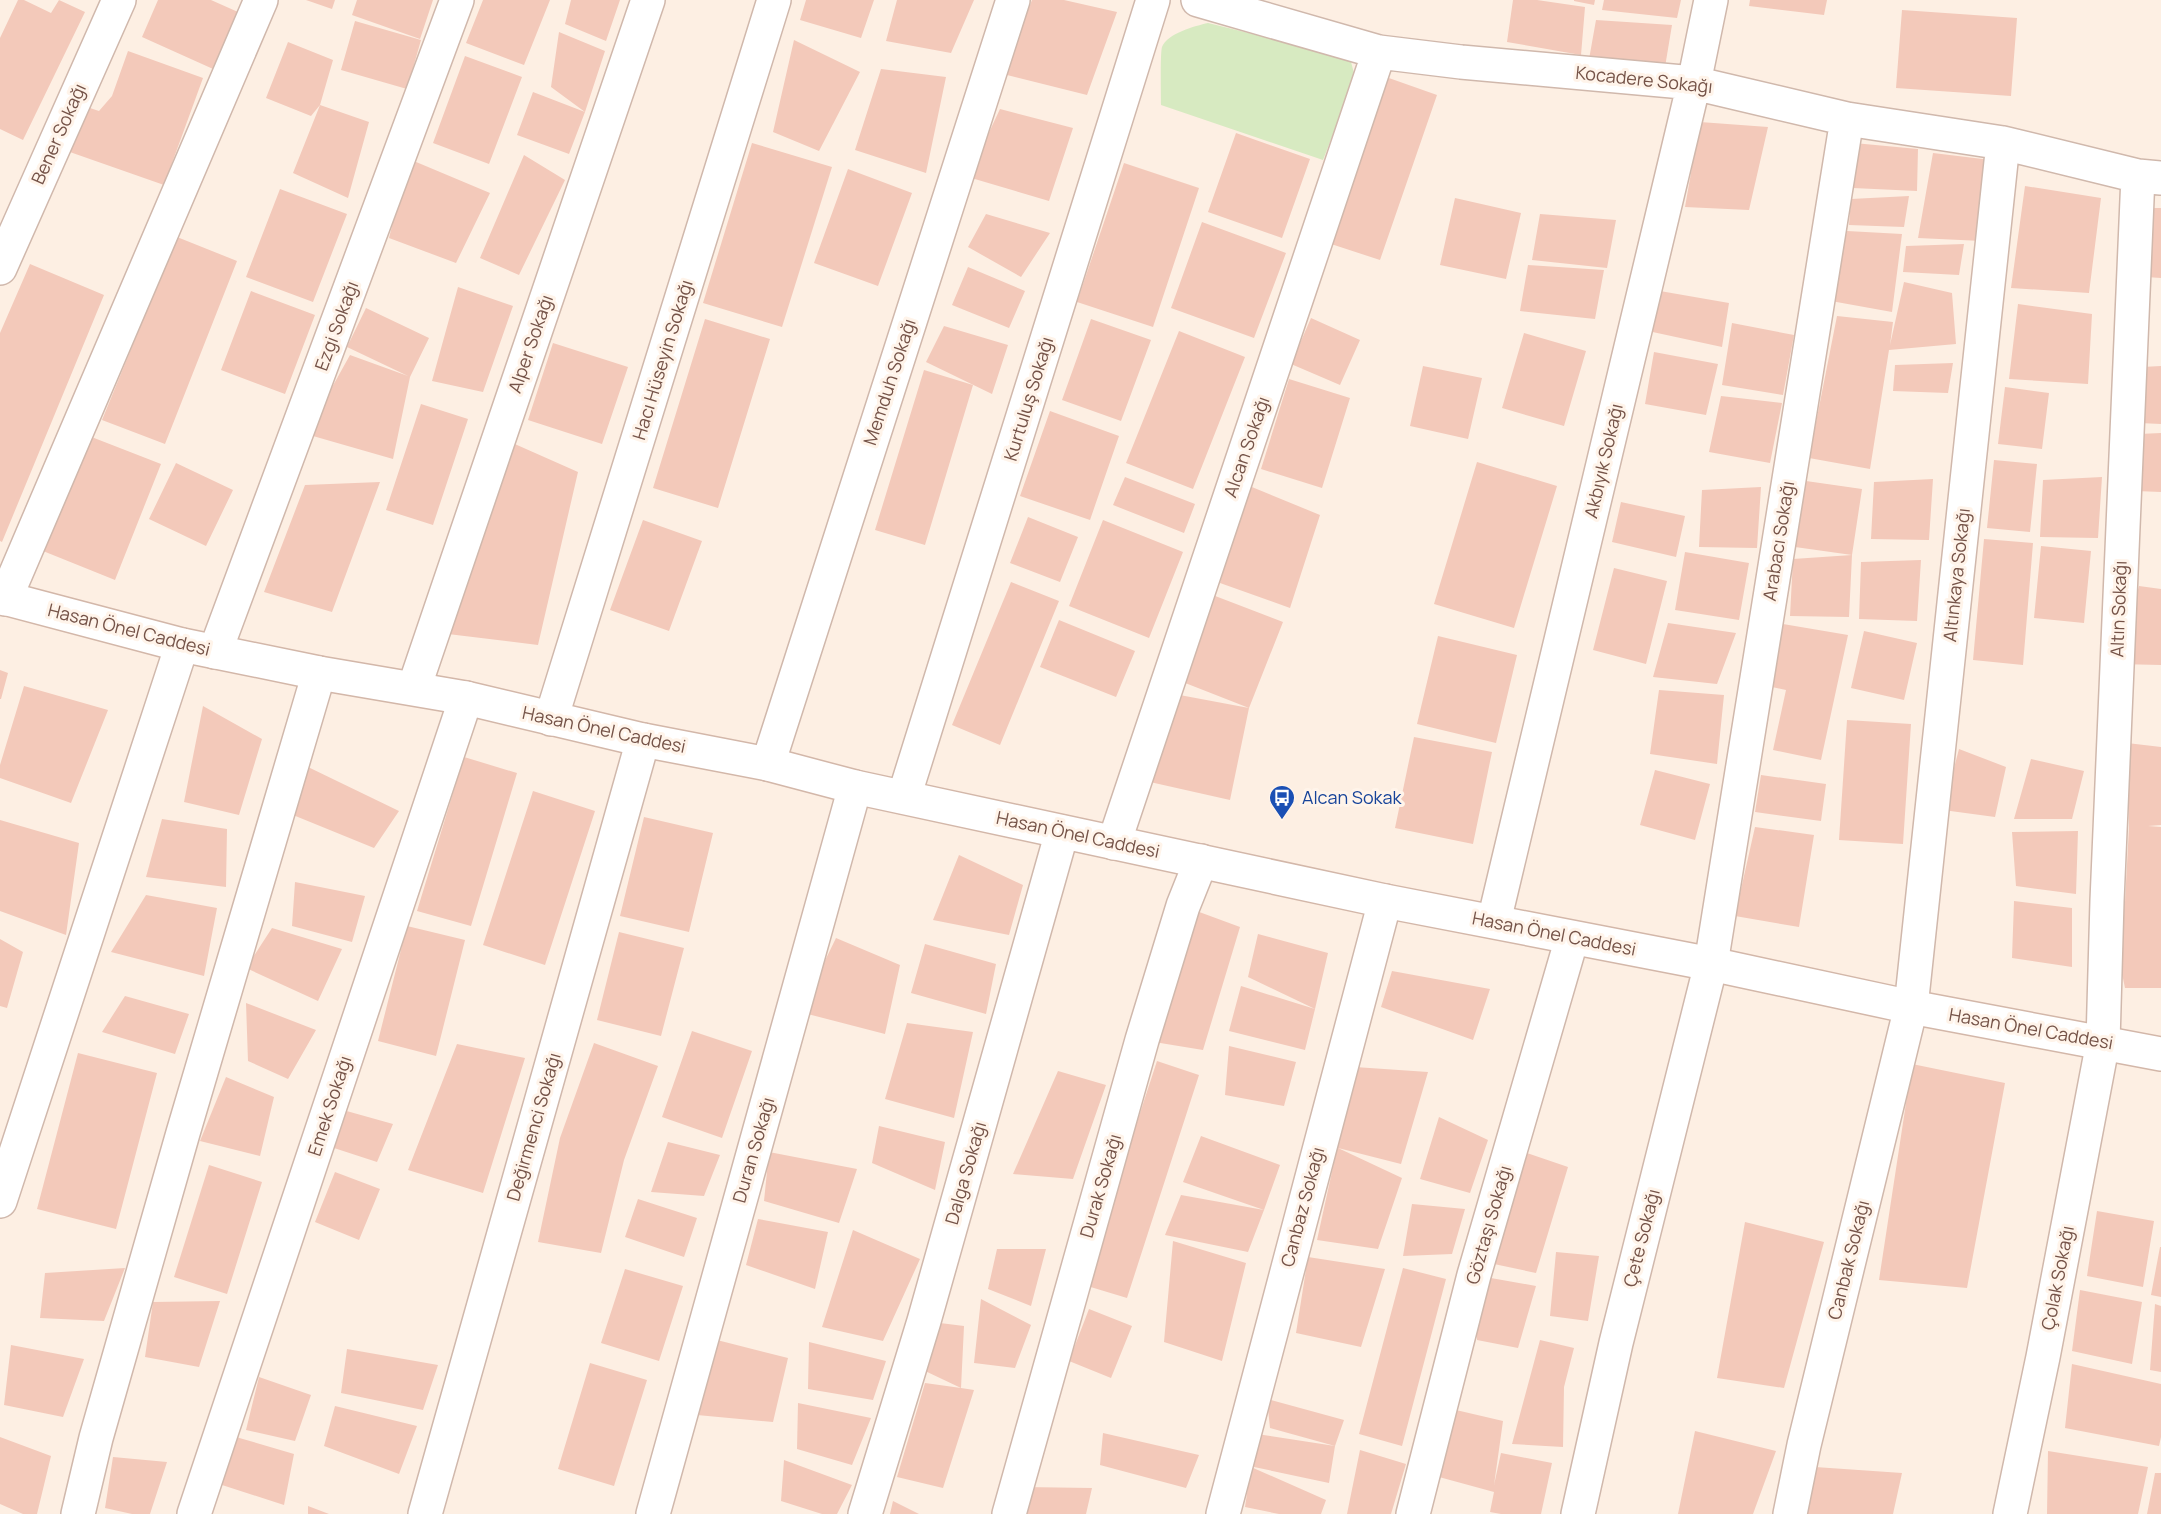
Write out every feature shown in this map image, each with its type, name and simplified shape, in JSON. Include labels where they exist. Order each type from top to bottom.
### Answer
[{"type":"street","name":"Bener Sokağı","points":[[0,267],[119,0]]},
{"type":"street","points":[[3,598],[261,0]]},
{"type":"street","name":"Ezgi Sokağı","points":[[215,652],[457,0]]},
{"type":"street","name":"Alper Sokağı","points":[[414,688],[648,0]]},
{"type":"street","name":"Hacı Hüseyin Sokağı","points":[[551,719],[774,0]]},
{"type":"street","name":"Memduh Sokağı","points":[[768,764],[1013,0]]},
{"type":"street","name":"Kurtuluş Sokağı","points":[[904,797],[1153,0]]},
{"type":"street","name":"Akbıyık Sokağı","points":[[1494,921],[1694,83],[1710,0]]},
{"type":"street","name":"Kocadere Sokağı","points":[[1202,1],[1379,52],[1461,62],[1694,83],[1847,118],[2003,143],[2149,177]]},
{"type":"street","name":"Alcan Sokağı","points":[[1114,843],[1379,52]]},
{"type":"street","name":"Arabacı Sokağı","points":[[1711,964],[1847,118]]},
{"type":"street","name":"Altınkaya Sokağı","points":[[1911,1007],[2003,143]]},
{"type":"street","name":"Altın Sokağı","points":[[2103,1042],[2107,901],[2149,177]]},
{"type":"street","name":"Hasan Önel Caddesi","points":[[3,598],[182,645],[319,673],[466,698],[643,740],[768,764],[855,787],[1385,901],[1711,964],[1911,1007],[2161,1054]]},
{"type":"street","points":[[0,1201],[182,645]]},
{"type":"street","points":[[78,1514],[96,1438],[179,1145],[319,673]]},
{"type":"street","name":"Emek Sokağı","points":[[194,1514],[466,698]]},
{"type":"street","name":"Değirmenci Sokağı","points":[[425,1514],[643,740]]},
{"type":"street","name":"Duran Sokağı","points":[[653,1514],[855,787]]},
{"type":"street","name":"Dalga Sokağı","points":[[865,1514],[924,1322],[1062,832]]},
{"type":"street","name":"Durak Sokağı","points":[[1009,1514],[1142,1040],[1184,906],[1201,861]]},
{"type":"street","name":"Canbaz Sokağı","points":[[1222,1514],[1385,901]]},
{"type":"street","name":"Göztaşı Sokağı","points":[[1413,1514],[1474,1275],[1572,938]]},
{"type":"street","name":"Çete Sokağı","points":[[1578,1514],[1616,1343],[1711,964]]},
{"type":"street","name":"Canbak Sokağı","points":[[1790,1514],[1807,1433],[1911,1007]]},
{"type":"street","name":"Çolak Sokağı","points":[[2010,1514],[2043,1357],[2103,1042]]},
{"type":"green space","points":[[1208,23],[1350,58],[1355,77],[1323,160],[1161,105],[1162,47],[1176,34]]},
{"type":"building","points":[[18,0],[24,0],[51,13],[59,0],[85,12],[23,140],[0,129],[0,38]]},
{"type":"building","points":[[158,0],[211,0],[247,16],[222,73],[142,37]]},
{"type":"building","points":[[306,0],[335,0],[332,9]]},
{"type":"building","points":[[357,0],[433,0],[420,39],[352,15]]},
{"type":"building","points":[[483,0],[550,0],[524,65],[466,43]]},
{"type":"building","points":[[571,0],[620,0],[606,41],[565,24]]},
{"type":"building","points":[[806,0],[874,0],[861,38],[800,20]]},
{"type":"building","points":[[897,0],[974,0],[951,53],[886,41]]},
{"type":"building","points":[[1032,0],[1064,0],[1117,12],[1087,95],[1003,74]]},
{"type":"building","points":[[1513,0],[1537,0],[1585,7],[1581,55],[1507,42]]},
{"type":"building","points":[[1574,0],[1595,0],[1594,5]]},
{"type":"building","points":[[1604,0],[1681,0],[1677,18],[1602,10]]},
{"type":"building","points":[[1750,0],[1827,0],[1824,15],[1749,6]]},
{"type":"building","points":[[1902,10],[2017,18],[2011,96],[1896,88]]},
{"type":"building","points":[[1596,20],[1672,25],[1664,73],[1588,65]]},
{"type":"building","points":[[355,21],[421,40],[407,89],[341,70]]},
{"type":"building","points":[[559,32],[605,51],[585,112],[551,87]]},
{"type":"building","points":[[794,40],[860,72],[819,151],[773,132]]},
{"type":"building","points":[[288,42],[333,60],[320,105],[311,116],[266,98]]},
{"type":"building","points":[[128,51],[203,78],[164,185],[67,151],[84,106],[99,111],[112,96]]},
{"type":"building","points":[[465,56],[522,77],[489,164],[433,143]]},
{"type":"building","points":[[881,69],[946,77],[926,173],[855,150]]},
{"type":"building","points":[[1386,77],[1437,95],[1380,260],[1328,243]]},
{"type":"building","points":[[533,92],[585,112],[569,154],[517,135]]},
{"type":"building","points":[[320,105],[369,122],[348,198],[293,173]]},
{"type":"building","points":[[1000,109],[1073,128],[1049,201],[968,177]]},
{"type":"building","points":[[1700,122],[1768,127],[1749,210],[1685,207]]},
{"type":"building","points":[[1236,133],[1310,159],[1282,238],[1208,212]]},
{"type":"building","points":[[752,143],[832,167],[782,327],[703,303]]},
{"type":"building","points":[[1854,143],[1918,149],[1917,191],[1853,188]]},
{"type":"building","points":[[1933,153],[1991,160],[1982,241],[1918,238]]},
{"type":"building","points":[[524,155],[565,180],[519,275],[480,258]]},
{"type":"building","points":[[409,159],[490,193],[456,263],[389,238]]},
{"type":"building","points":[[1124,163],[1199,188],[1153,327],[1077,302]]},
{"type":"building","points":[[848,169],[912,193],[878,286],[814,263]]},
{"type":"building","points":[[2025,186],[2101,198],[2089,293],[2011,288]]},
{"type":"building","points":[[280,189],[347,214],[313,302],[246,277]]},
{"type":"building","points":[[1909,196],[1904,227],[1849,225],[1851,199]]},
{"type":"building","points":[[1455,198],[1521,213],[1506,279],[1440,265]]},
{"type":"building","points":[[2150,208],[2161,208],[2161,278],[2146,277]]},
{"type":"building","points":[[986,214],[1050,233],[1021,277],[968,247]]},
{"type":"building","points":[[1540,214],[1616,220],[1607,268],[1532,260]]},
{"type":"building","points":[[1202,222],[1286,253],[1254,338],[1171,308]]},
{"type":"building","points":[[1847,231],[1902,234],[1892,312],[1831,301]]},
{"type":"building","points":[[177,237],[237,261],[165,444],[102,420]]},
{"type":"building","points":[[1964,244],[1959,275],[1903,272],[1906,246]]},
{"type":"building","points":[[30,264],[104,295],[2,542],[0,541],[0,333]]},
{"type":"building","points":[[1528,265],[1604,270],[1595,319],[1520,311]]},
{"type":"building","points":[[968,267],[1025,291],[1009,328],[952,305]]},
{"type":"building","points":[[1904,282],[1952,293],[1956,344],[1889,350],[1870,469],[1809,458],[1837,316],[1893,322],[1890,345]]},
{"type":"building","points":[[458,287],[513,306],[483,392],[432,381]]},
{"type":"building","points":[[251,291],[315,315],[285,394],[221,370]]},
{"type":"building","points":[[1660,291],[1729,303],[1722,347],[1648,331]]},
{"type":"building","points":[[2018,304],[2092,314],[2088,384],[2009,379]]},
{"type":"building","points":[[366,308],[429,338],[410,377],[393,459],[306,434],[350,355],[408,376],[347,347]]},
{"type":"building","points":[[1311,318],[1360,340],[1340,385],[1291,364]]},
{"type":"building","points":[[705,319],[770,339],[718,508],[653,488]]},
{"type":"building","points":[[1091,319],[1151,340],[1121,421],[1062,400]]},
{"type":"building","points":[[1732,323],[1794,335],[1783,395],[1722,385]]},
{"type":"building","points":[[944,326],[1008,345],[992,394],[926,362]]},
{"type":"building","points":[[1179,331],[1245,357],[1193,489],[1126,463]]},
{"type":"building","points":[[1524,333],[1586,351],[1564,426],[1502,408]]},
{"type":"building","points":[[553,343],[628,367],[602,444],[528,420]]},
{"type":"building","points":[[1654,352],[1718,364],[1706,415],[1645,404]]},
{"type":"building","points":[[1953,363],[1948,393],[1893,391],[1895,365]]},
{"type":"building","points":[[1423,366],[1482,378],[1468,439],[1410,426]]},
{"type":"building","points":[[2161,366],[2161,424],[2139,423],[2142,367]]},
{"type":"building","points":[[924,370],[973,385],[925,545],[875,530]]},
{"type":"building","points":[[1289,379],[1350,398],[1322,488],[1261,469]]},
{"type":"building","points":[[2005,387],[2049,393],[2042,449],[1998,444]]},
{"type":"building","points":[[1721,396],[1782,403],[1770,463],[1709,452]]},
{"type":"building","points":[[421,404],[468,419],[433,525],[386,510]]},
{"type":"building","points":[[1050,411],[1119,436],[1090,520],[1020,496]]},
{"type":"building","points":[[2161,433],[2161,492],[2136,491],[2139,434]]},
{"type":"building","points":[[89,436],[161,464],[115,580],[43,551]]},
{"type":"building","points":[[506,440],[578,472],[538,645],[448,634]]},
{"type":"building","points":[[1994,460],[2037,464],[2030,532],[1987,528]]},
{"type":"building","points":[[1477,462],[1557,486],[1514,628],[1434,604]]},
{"type":"building","points":[[176,463],[233,490],[206,546],[149,519]]},
{"type":"building","points":[[1125,477],[1195,504],[1184,533],[1113,505]]},
{"type":"building","points":[[2102,477],[2098,538],[2040,537],[2043,480]]},
{"type":"building","points":[[1933,479],[1929,540],[1871,539],[1874,482]]},
{"type":"building","points":[[1806,481],[1862,489],[1852,555],[1795,547]]},
{"type":"building","points":[[380,482],[332,612],[264,592],[305,485]]},
{"type":"building","points":[[1247,485],[1320,515],[1290,608],[1220,583]]},
{"type":"building","points":[[1761,487],[1757,548],[1699,547],[1702,490]]},
{"type":"building","points":[[1621,502],[1685,516],[1676,557],[1612,542]]},
{"type":"building","points":[[1028,517],[1078,537],[1060,582],[1010,563]]},
{"type":"building","points":[[643,520],[702,541],[669,631],[610,610]]},
{"type":"building","points":[[1103,520],[1183,552],[1149,638],[1069,606]]},
{"type":"building","points":[[1984,539],[2033,543],[2023,665],[1973,660]]},
{"type":"building","points":[[2041,546],[2091,551],[2084,623],[2034,618]]},
{"type":"building","points":[[1685,552],[1749,563],[1739,620],[1675,610]]},
{"type":"building","points":[[1852,555],[1849,617],[1790,616],[1793,559]]},
{"type":"building","points":[[1921,560],[1917,621],[1859,619],[1861,562]]},
{"type":"building","points":[[1614,568],[1667,581],[1646,664],[1593,650]]},
{"type":"building","points":[[1011,582],[1059,601],[1000,745],[952,725]]},
{"type":"building","points":[[2139,586],[2161,589],[2161,665],[2117,664]]},
{"type":"building","points":[[1210,594],[1283,622],[1249,708],[1175,679]]},
{"type":"building","points":[[1059,620],[1135,651],[1116,697],[1040,667]]},
{"type":"building","points":[[1668,623],[1736,633],[1717,684],[1653,677]]},
{"type":"building","points":[[1783,624],[1848,635],[1821,760],[1773,750],[1786,690],[1772,687]]},
{"type":"building","points":[[1864,631],[1917,643],[1904,700],[1851,688]]},
{"type":"building","points":[[1438,636],[1517,655],[1496,743],[1417,724]]},
{"type":"building","points":[[0,670],[8,673],[1,699],[0,699]]},
{"type":"building","points":[[24,686],[108,710],[71,803],[0,778],[0,765]]},
{"type":"building","points":[[1659,690],[1724,695],[1717,764],[1650,754]]},
{"type":"building","points":[[1169,693],[1249,708],[1230,800],[1150,782]]},
{"type":"building","points":[[203,706],[262,739],[239,815],[184,802]]},
{"type":"building","points":[[1847,720],[1911,724],[1903,844],[1839,840]]},
{"type":"building","points":[[1414,737],[1492,752],[1473,844],[1395,828]]},
{"type":"building","points":[[2127,743],[2161,747],[2161,825],[2148,826],[2161,827],[2161,988],[2125,988],[2107,901],[2125,902],[2129,827]]},
{"type":"building","points":[[1959,749],[2006,767],[1995,817],[1943,810]]},
{"type":"building","points":[[464,757],[517,773],[471,926],[417,911]]},
{"type":"building","points":[[2031,759],[2084,771],[2072,819],[2014,819]]},
{"type":"building","points":[[308,767],[399,811],[374,848],[293,815]]},
{"type":"building","points":[[1655,770],[1710,784],[1695,840],[1640,825]]},
{"type":"building","points":[[1761,775],[1826,784],[1821,821],[1755,812]]},
{"type":"building","points":[[533,791],[595,811],[545,965],[483,945]]},
{"type":"building","points":[[644,817],[713,833],[689,932],[620,916]]},
{"type":"building","points":[[162,819],[227,829],[226,887],[146,877]]},
{"type":"building","points":[[0,820],[79,843],[66,935],[0,911]]},
{"type":"building","points":[[1755,827],[1814,835],[1799,927],[1735,916]]},
{"type":"building","points":[[2078,831],[2076,894],[2016,886],[2012,832]]},
{"type":"building","points":[[959,855],[1023,885],[1009,935],[933,920]]},
{"type":"building","points":[[295,882],[365,896],[352,942],[292,926]]},
{"type":"building","points":[[146,895],[217,908],[204,976],[111,952]]},
{"type":"building","points":[[2014,901],[2072,908],[2072,967],[2012,958]]},
{"type":"building","points":[[1183,906],[1240,927],[1203,1050],[1142,1040]]},
{"type":"building","points":[[407,926],[465,940],[436,1056],[378,1041]]},
{"type":"building","points":[[272,928],[342,949],[318,1001],[246,968]]},
{"type":"building","points":[[619,932],[684,948],[661,1036],[597,1020]]},
{"type":"building","points":[[1258,934],[1328,953],[1315,1009],[1248,977]]},
{"type":"building","points":[[836,938],[900,965],[885,1034],[800,1012]]},
{"type":"building","points":[[0,939],[23,952],[7,1008],[0,1006]]},
{"type":"building","points":[[925,944],[996,964],[986,1014],[911,993]]},
{"type":"building","points":[[1392,971],[1490,989],[1473,1040],[1381,1007]]},
{"type":"building","points":[[1241,986],[1315,1009],[1305,1050],[1229,1031]]},
{"type":"building","points":[[125,996],[189,1014],[175,1054],[102,1032]]},
{"type":"building","points":[[246,1003],[316,1030],[288,1079],[248,1061]]},
{"type":"building","points":[[907,1023],[973,1032],[954,1118],[885,1099]]},
{"type":"building","points":[[692,1031],[752,1051],[722,1138],[662,1117]]},
{"type":"building","points":[[594,1043],[658,1066],[624,1160],[601,1253],[538,1242],[560,1138]]},
{"type":"building","points":[[457,1044],[525,1058],[483,1193],[408,1170]]},
{"type":"building","points":[[1229,1046],[1296,1062],[1284,1106],[1225,1095]]},
{"type":"building","points":[[78,1053],[157,1073],[116,1229],[37,1209]]},
{"type":"building","points":[[1157,1061],[1199,1075],[1127,1298],[1084,1285]]},
{"type":"building","points":[[1912,1064],[2005,1083],[1967,1288],[1879,1280]]},
{"type":"building","points":[[1355,1067],[1428,1072],[1401,1164],[1338,1148],[1402,1178],[1378,1249],[1317,1240]]},
{"type":"building","points":[[1058,1071],[1106,1085],[1073,1179],[1013,1174]]},
{"type":"building","points":[[226,1077],[274,1097],[260,1156],[200,1141]]},
{"type":"building","points":[[343,1110],[393,1124],[377,1162],[334,1148]]},
{"type":"building","points":[[1439,1117],[1488,1140],[1470,1193],[1420,1179]]},
{"type":"building","points":[[879,1126],[945,1142],[935,1190],[872,1163]]},
{"type":"building","points":[[1201,1136],[1280,1165],[1264,1210],[1183,1182]]},
{"type":"building","points":[[668,1142],[720,1155],[704,1196],[651,1192]]},
{"type":"building","points":[[1521,1151],[1568,1167],[1536,1273],[1494,1264]]},
{"type":"building","points":[[769,1152],[857,1169],[839,1223],[764,1201]]},
{"type":"building","points":[[209,1165],[262,1182],[227,1294],[174,1277]]},
{"type":"building","points":[[335,1172],[380,1189],[359,1240],[315,1222]]},
{"type":"building","points":[[1181,1195],[1264,1210],[1248,1252],[1165,1235]]},
{"type":"building","points":[[638,1199],[697,1218],[684,1257],[625,1237]]},
{"type":"building","points":[[1412,1204],[1465,1209],[1452,1254],[1403,1256]]},
{"type":"building","points":[[2097,1211],[2154,1221],[2143,1287],[2087,1276]]},
{"type":"building","points":[[758,1219],[828,1232],[815,1289],[746,1265]]},
{"type":"building","points":[[1745,1222],[1824,1242],[1784,1388],[1717,1378]]},
{"type":"building","points":[[853,1230],[920,1259],[883,1341],[822,1327]]},
{"type":"building","points":[[1173,1241],[1246,1263],[1222,1361],[1164,1342]]},
{"type":"building","points":[[2161,1247],[2161,1297],[2151,1295]]},
{"type":"building","points":[[997,1249],[1046,1249],[1031,1306],[988,1289]]},
{"type":"building","points":[[1556,1252],[1599,1256],[1588,1321],[1550,1316]]},
{"type":"building","points":[[1308,1257],[1385,1269],[1361,1347],[1296,1333]]},
{"type":"building","points":[[125,1268],[104,1321],[40,1318],[45,1273]]},
{"type":"building","points":[[1403,1268],[1446,1279],[1402,1446],[1359,1434]]},
{"type":"building","points":[[625,1269],[683,1286],[659,1361],[601,1343]]},
{"type":"building","points":[[1474,1275],[1536,1286],[1518,1348],[1477,1340]]},
{"type":"building","points":[[2080,1290],[2142,1302],[2132,1364],[2072,1351]]},
{"type":"building","points":[[981,1299],[1031,1325],[1015,1368],[974,1363]]},
{"type":"building","points":[[220,1301],[199,1367],[145,1357],[153,1302]]},
{"type":"building","points":[[2155,1304],[2161,1306],[2161,1372],[2150,1370]]},
{"type":"building","points":[[1089,1309],[1132,1326],[1111,1378],[1069,1361]]},
{"type":"building","points":[[924,1321],[964,1326],[961,1388],[923,1370]]},
{"type":"building","points":[[717,1340],[788,1358],[773,1422],[697,1415]]},
{"type":"building","points":[[1540,1340],[1574,1348],[1564,1387],[1563,1447],[1512,1444]]},
{"type":"building","points":[[809,1342],[886,1361],[873,1400],[808,1389]]},
{"type":"building","points":[[11,1345],[84,1359],[63,1417],[4,1405]]},
{"type":"building","points":[[347,1349],[438,1365],[423,1410],[341,1393]]},
{"type":"building","points":[[590,1363],[647,1380],[614,1486],[558,1469]]},
{"type":"building","points":[[2072,1364],[2161,1384],[2159,1446],[2065,1428]]},
{"type":"building","points":[[259,1377],[311,1395],[295,1441],[246,1430]]},
{"type":"building","points":[[925,1383],[974,1390],[943,1488],[897,1477]]},
{"type":"building","points":[[1267,1399],[1344,1420],[1335,1446],[1270,1428]]},
{"type":"building","points":[[798,1403],[871,1418],[852,1465],[797,1449]]},
{"type":"building","points":[[335,1406],[417,1426],[399,1474],[324,1446]]},
{"type":"building","points":[[1456,1410],[1503,1421],[1494,1485],[1501,1453],[1552,1463],[1541,1514],[1490,1512],[1494,1492],[1439,1477]]},
{"type":"building","points":[[1695,1431],[1776,1451],[1753,1514],[1678,1514]]},
{"type":"building","points":[[1103,1433],[1199,1455],[1186,1488],[1100,1465]]},
{"type":"building","points":[[1257,1434],[1335,1446],[1329,1483],[1235,1463]]},
{"type":"building","points":[[0,1437],[51,1456],[37,1514],[23,1514],[0,1504]]},
{"type":"building","points":[[236,1437],[294,1454],[284,1505],[222,1485]]},
{"type":"building","points":[[1360,1450],[1406,1464],[1391,1514],[1347,1514]]},
{"type":"building","points":[[2048,1451],[2148,1467],[2138,1514],[2047,1514]]},
{"type":"building","points":[[113,1457],[167,1462],[150,1514],[132,1514],[105,1508]]},
{"type":"building","points":[[784,1460],[852,1485],[837,1514],[822,1514],[781,1501]]},
{"type":"building","points":[[1251,1467],[1326,1500],[1321,1514],[1279,1514],[1245,1507]]},
{"type":"building","points":[[1815,1467],[1902,1473],[1893,1514],[1806,1514]]},
{"type":"building","points":[[2155,1473],[2161,1473],[2161,1514],[2147,1514]]},
{"type":"building","points":[[1023,1487],[1092,1488],[1086,1514],[1019,1514]]},
{"type":"building","points":[[893,1501],[919,1514],[890,1514]]},
{"type":"building","points":[[308,1506],[329,1514],[308,1514]]},
{"type":"place","name":"Alcan Sokak","points":[[1282,821]]}]
